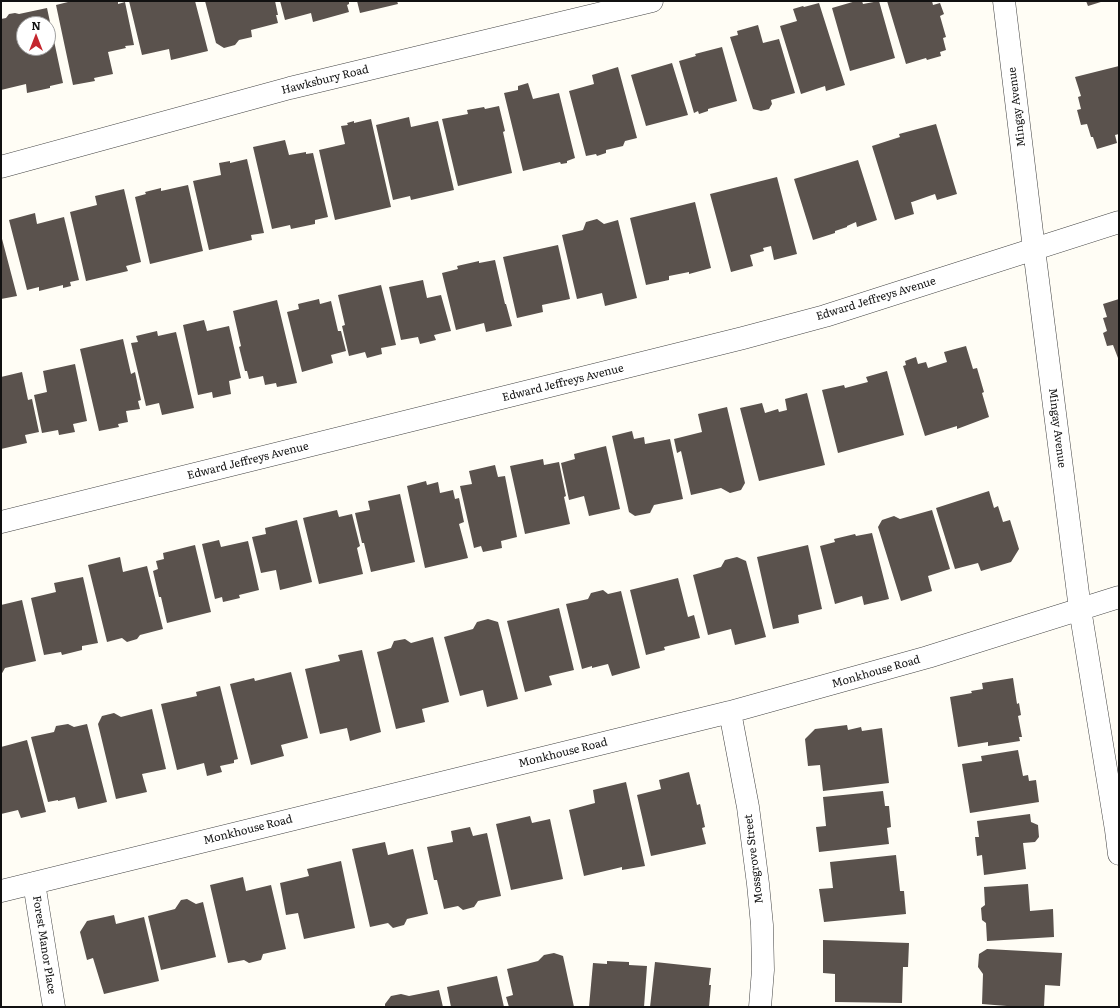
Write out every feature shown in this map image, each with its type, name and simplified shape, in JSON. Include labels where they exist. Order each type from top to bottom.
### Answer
[{"type":"street","name":"Hawksbury Road","points":[[1,167],[290,88],[652,1]]},
{"type":"street","name":"Mingay Avenue","points":[[1004,1],[1080,610],[1119,854]]},
{"type":"street","name":"Edward Jeffreys Avenue","points":[[1,522],[743,338],[825,316],[1119,222]]},
{"type":"street","name":"Monkhouse Road","points":[[1,891],[730,712],[928,657],[1119,597]]},
{"type":"street","name":"Mossgrove Street","points":[[730,712],[748,807],[758,884],[762,926],[763,970],[760,1007]]},
{"type":"street","name":"Forest Manor Place","points":[[34,883],[54,1007]]},
{"type":"building","points":[[72,1],[118,1],[118,4],[125,2],[134,45],[125,46],[126,48],[108,52],[113,74],[94,78],[95,81],[73,85],[56,5]]},
{"type":"building","points":[[129,1],[195,1],[208,51],[171,60],[169,49],[142,55]]},
{"type":"building","points":[[205,1],[275,1],[278,23],[251,30],[252,37],[239,40],[235,45],[224,48],[216,43]]},
{"type":"building","points":[[280,1],[349,1],[349,4],[347,5],[349,12],[313,22],[311,13],[285,20]]},
{"type":"building","points":[[357,1],[397,1],[398,4],[360,13]]},
{"type":"building","points":[[856,1],[862,1],[863,4],[879,1],[895,58],[850,71],[832,8]]},
{"type":"building","points":[[887,1],[932,1],[933,5],[940,3],[944,14],[940,16],[946,37],[943,38],[946,50],[940,52],[941,56],[927,60],[926,58],[906,64]]},
{"type":"building","points":[[1086,1],[1104,1],[1088,6]]},
{"type":"building","points":[[819,3],[845,85],[826,91],[825,86],[801,94],[780,26],[797,21],[793,9]]},
{"type":"building","points":[[47,8],[49,16],[16,16],[16,56],[56,56],[56,50],[63,83],[50,86],[50,88],[27,93],[26,84],[1,90],[1,19],[6,18],[9,14],[19,14]]},
{"type":"building","points":[[758,25],[763,43],[779,39],[795,93],[771,100],[772,104],[769,109],[761,111],[753,109],[730,37],[738,35],[737,31]]},
{"type":"building","points":[[722,47],[737,101],[708,109],[708,111],[699,114],[698,111],[694,113],[679,61],[696,56],[695,54]]},
{"type":"building","points":[[672,63],[688,115],[646,126],[631,75]]},
{"type":"building","points":[[1119,66],[1119,134],[1115,135],[1117,143],[1097,149],[1087,124],[1081,125],[1077,110],[1081,109],[1078,97],[1081,96],[1075,77]]},
{"type":"building","points":[[618,67],[637,138],[625,141],[623,146],[606,150],[606,153],[597,156],[596,154],[586,156],[569,91],[594,84],[592,75]]},
{"type":"building","points":[[528,83],[533,99],[559,93],[575,158],[567,161],[567,163],[561,164],[560,162],[523,171],[504,93],[518,90],[518,86]]},
{"type":"building","points":[[499,106],[512,173],[458,186],[442,119],[468,114],[467,110],[484,107],[485,109]]},
{"type":"building","points":[[409,117],[411,127],[438,121],[454,190],[411,200],[410,196],[393,200],[376,125]]},
{"type":"building","points":[[371,119],[391,207],[335,220],[319,150],[345,144],[341,126],[348,125],[347,123],[354,121],[354,123]]},
{"type":"building","points":[[936,124],[957,194],[937,200],[935,194],[911,202],[914,214],[895,220],[872,146],[900,137],[899,134]]},
{"type":"building","points":[[285,140],[289,155],[306,152],[306,154],[313,153],[328,217],[315,220],[315,224],[291,229],[290,225],[272,229],[253,147]]},
{"type":"building","points":[[247,159],[264,233],[251,235],[252,240],[209,250],[193,181],[221,175],[219,163],[230,161],[230,163]]},
{"type":"building","points":[[858,160],[877,220],[857,227],[856,222],[835,231],[835,233],[813,240],[794,179]]},
{"type":"building","points":[[777,177],[797,254],[774,260],[771,246],[763,248],[764,251],[750,255],[753,266],[731,272],[710,194]]},
{"type":"building","points":[[188,185],[203,251],[150,264],[135,197],[146,194],[145,192],[161,188],[161,191]]},
{"type":"building","points":[[124,189],[141,262],[126,266],[128,271],[86,281],[70,212],[97,205],[95,196]]},
{"type":"building","points":[[695,202],[711,268],[689,274],[689,272],[669,276],[669,280],[646,285],[630,218]]},
{"type":"building","points":[[35,213],[37,224],[64,217],[79,280],[70,282],[71,286],[63,288],[63,285],[39,291],[39,287],[27,290],[9,220]]},
{"type":"building","points":[[597,219],[604,224],[618,220],[637,298],[605,306],[602,293],[577,299],[562,235],[583,230],[586,222]]},
{"type":"building","points":[[1,235],[17,296],[1,299]]},
{"type":"building","points":[[558,245],[570,299],[542,305],[543,312],[517,318],[503,257]]},
{"type":"building","points":[[495,260],[505,304],[512,326],[486,332],[484,323],[456,330],[442,273],[458,269],[457,266],[479,261],[479,263]]},
{"type":"building","points":[[423,280],[427,298],[441,295],[451,331],[434,335],[436,340],[420,344],[418,337],[401,340],[389,287]]},
{"type":"building","points":[[381,285],[396,345],[381,348],[382,354],[367,358],[365,352],[349,356],[342,326],[345,325],[338,295]]},
{"type":"building","points":[[319,299],[320,304],[331,301],[338,331],[341,331],[346,351],[331,355],[333,363],[302,372],[287,312],[299,309],[298,304]]},
{"type":"building","points":[[1119,299],[1118,358],[1113,345],[1107,346],[1103,333],[1107,331],[1103,318],[1107,317],[1103,304]]},
{"type":"building","points":[[277,300],[297,383],[277,387],[276,383],[265,385],[263,376],[249,379],[247,371],[245,371],[239,347],[241,346],[233,311]]},
{"type":"building","points":[[204,320],[207,331],[229,326],[241,378],[229,381],[231,394],[213,398],[212,392],[198,395],[183,325]]},
{"type":"building","points":[[157,331],[158,336],[176,332],[194,408],[162,415],[159,403],[146,406],[131,343],[138,342],[136,336]]},
{"type":"building","points":[[123,339],[131,374],[135,372],[141,400],[138,401],[140,409],[126,411],[128,422],[118,424],[119,427],[99,431],[80,349]]},
{"type":"building","points":[[966,346],[973,369],[977,368],[989,417],[957,429],[957,426],[925,436],[903,366],[906,365],[905,361],[916,357],[918,364],[926,362],[928,368],[947,362],[944,352]]},
{"type":"building","points":[[75,364],[87,421],[73,424],[75,432],[59,435],[58,430],[42,433],[34,395],[47,392],[43,371]]},
{"type":"building","points":[[887,371],[904,435],[838,453],[822,390],[844,385],[845,388],[868,382],[866,377]]},
{"type":"building","points":[[22,372],[28,400],[32,399],[39,432],[25,435],[27,443],[1,449],[1,377]]},
{"type":"building","points":[[807,393],[825,465],[759,481],[740,408],[762,403],[765,413],[778,409],[779,412],[787,410],[785,399]]},
{"type":"building","points":[[727,407],[745,483],[741,490],[730,493],[721,488],[691,495],[681,451],[677,453],[674,439],[702,432],[698,414]]},
{"type":"building","points":[[632,431],[634,439],[644,437],[645,444],[670,439],[683,499],[654,505],[650,513],[635,516],[629,512],[612,436]]},
{"type":"building","points":[[606,446],[620,509],[589,516],[584,496],[569,500],[561,463],[575,459],[574,454]]},
{"type":"building","points":[[543,459],[544,465],[559,462],[570,524],[525,534],[510,466]]},
{"type":"building","points":[[495,465],[498,477],[505,476],[517,537],[501,541],[502,548],[483,552],[481,546],[474,548],[460,486],[472,484],[469,471]]},
{"type":"building","points":[[426,481],[427,485],[438,482],[440,493],[453,490],[455,499],[459,498],[464,522],[459,524],[468,558],[425,568],[407,486]]},
{"type":"building","points":[[989,491],[994,508],[998,506],[1003,522],[1010,520],[1019,549],[1011,562],[981,571],[978,563],[955,569],[936,508]]},
{"type":"building","points":[[400,494],[415,562],[371,572],[355,513],[370,510],[368,501]]},
{"type":"building","points":[[337,510],[339,517],[352,514],[360,546],[357,548],[363,574],[319,584],[303,518]]},
{"type":"building","points":[[932,510],[950,569],[928,576],[932,591],[901,601],[878,527],[882,520],[894,516],[900,519]]},
{"type":"building","points":[[297,520],[312,582],[280,590],[276,570],[261,573],[252,537],[266,534],[265,528]]},
{"type":"building","points":[[872,533],[889,599],[864,605],[862,596],[835,604],[820,546],[835,542],[834,539],[855,534],[856,536]]},
{"type":"building","points":[[219,540],[221,547],[248,541],[259,590],[239,595],[240,598],[223,602],[222,597],[215,599],[202,544]]},
{"type":"building","points":[[195,545],[211,612],[167,623],[153,571],[158,569],[156,561],[164,559],[163,553]]},
{"type":"building","points":[[808,545],[822,609],[798,615],[799,623],[773,629],[757,557]]},
{"type":"building","points":[[120,557],[123,572],[147,566],[163,629],[140,635],[137,639],[127,642],[122,638],[107,642],[88,565]]},
{"type":"building","points":[[737,557],[746,561],[766,637],[735,645],[731,629],[708,635],[693,575],[721,567],[725,560]]},
{"type":"building","points":[[83,577],[98,643],[82,646],[82,650],[62,655],[61,652],[44,655],[31,598],[56,592],[54,583]]},
{"type":"building","points":[[678,578],[688,617],[694,615],[700,638],[664,647],[665,650],[646,655],[630,590]]},
{"type":"building","points":[[603,590],[608,594],[621,591],[640,668],[612,676],[608,664],[582,669],[566,604],[588,599],[591,593]]},
{"type":"building","points":[[22,600],[36,661],[5,668],[1,675],[1,605]]},
{"type":"building","points":[[559,608],[574,670],[549,676],[552,685],[525,692],[507,621]]},
{"type":"building","points":[[488,619],[498,622],[518,699],[487,707],[483,690],[460,696],[444,637],[473,629],[477,622]]},
{"type":"building","points":[[433,637],[449,702],[422,709],[425,722],[396,729],[377,652],[391,648],[394,641],[405,639],[411,643]]},
{"type":"building","points":[[362,650],[381,732],[350,741],[347,728],[320,734],[305,669],[340,661],[338,655]]},
{"type":"building","points":[[291,672],[308,738],[281,745],[284,756],[251,765],[230,684],[254,678],[255,681]]},
{"type":"building","points":[[1013,678],[1017,704],[1019,703],[1021,715],[1018,716],[1022,737],[1019,737],[1020,741],[988,746],[988,742],[958,747],[950,697],[972,693],[971,691],[983,689],[982,683]]},
{"type":"building","points":[[220,686],[238,759],[234,760],[234,763],[220,766],[222,772],[207,776],[204,763],[177,770],[161,704],[197,696],[196,692]]},
{"type":"building","points":[[152,709],[166,769],[142,774],[147,792],[116,799],[98,724],[102,716],[114,713],[121,717]]},
{"type":"building","points":[[68,724],[74,727],[87,724],[107,802],[78,809],[75,797],[48,802],[31,737],[54,732],[56,726]]},
{"type":"building","points":[[847,725],[848,730],[861,727],[862,731],[882,728],[889,783],[823,791],[820,765],[808,766],[805,739],[815,729]]},
{"type":"building","points":[[27,740],[46,812],[21,818],[18,810],[1,814],[1,747]]},
{"type":"building","points":[[1018,750],[1023,776],[1028,775],[1029,781],[1036,780],[1039,802],[970,813],[962,764],[982,761],[981,756]]},
{"type":"building","points":[[689,772],[697,805],[700,804],[705,827],[702,828],[706,844],[651,856],[637,795],[661,789],[659,780]]},
{"type":"building","points":[[626,782],[645,866],[622,870],[622,867],[584,876],[569,810],[595,803],[593,790]]},
{"type":"building","points":[[883,791],[885,806],[889,806],[891,827],[887,828],[889,844],[819,852],[816,827],[826,826],[823,797]]},
{"type":"building","points":[[1030,814],[1031,822],[1038,825],[1039,837],[1035,842],[1023,843],[1026,869],[984,875],[982,855],[977,856],[975,837],[979,837],[977,821]]},
{"type":"building","points":[[530,816],[532,823],[550,819],[563,879],[511,890],[496,824]]},
{"type":"building","points":[[470,827],[473,836],[487,833],[501,896],[478,901],[474,907],[463,910],[458,906],[444,909],[437,880],[434,880],[427,847],[453,842],[451,831]]},
{"type":"building","points":[[385,842],[388,855],[413,849],[428,914],[407,919],[404,925],[393,928],[388,923],[370,927],[352,849]]},
{"type":"building","points":[[896,855],[900,891],[904,891],[906,914],[824,922],[819,889],[833,888],[830,862]]},
{"type":"building","points":[[341,861],[355,928],[304,939],[298,913],[286,915],[280,883],[309,876],[307,869]]},
{"type":"building","points":[[243,877],[246,891],[271,885],[286,949],[263,954],[261,960],[249,963],[244,960],[228,963],[210,885]]},
{"type":"building","points":[[1028,884],[1030,911],[1053,909],[1054,937],[987,941],[986,923],[982,920],[981,908],[985,905],[984,887]]},
{"type":"building","points":[[187,899],[196,904],[203,902],[216,957],[161,970],[148,916],[175,909],[181,900]]},
{"type":"building","points":[[114,915],[116,924],[144,917],[159,981],[104,994],[93,958],[87,960],[80,932],[87,921]]},
{"type":"building","points":[[823,940],[909,943],[908,967],[903,967],[902,1003],[835,1002],[835,974],[823,973]]},
{"type":"building","points":[[987,949],[1062,953],[1060,986],[1045,985],[1044,1007],[1007,1007],[982,1004],[983,974],[978,967],[979,954]]},
{"type":"building","points":[[554,953],[563,956],[574,1007],[509,1007],[506,997],[513,995],[507,969],[538,961],[544,955]]},
{"type":"building","points":[[607,961],[629,962],[629,965],[647,966],[644,1007],[589,1007],[593,963],[607,964]]},
{"type":"building","points":[[655,962],[711,968],[709,1007],[650,1007]]},
{"type":"building","points":[[497,976],[504,1007],[451,1007],[447,987]]},
{"type":"building","points":[[439,990],[443,1007],[385,1007],[385,1004],[391,996],[401,994],[409,996]]}]
